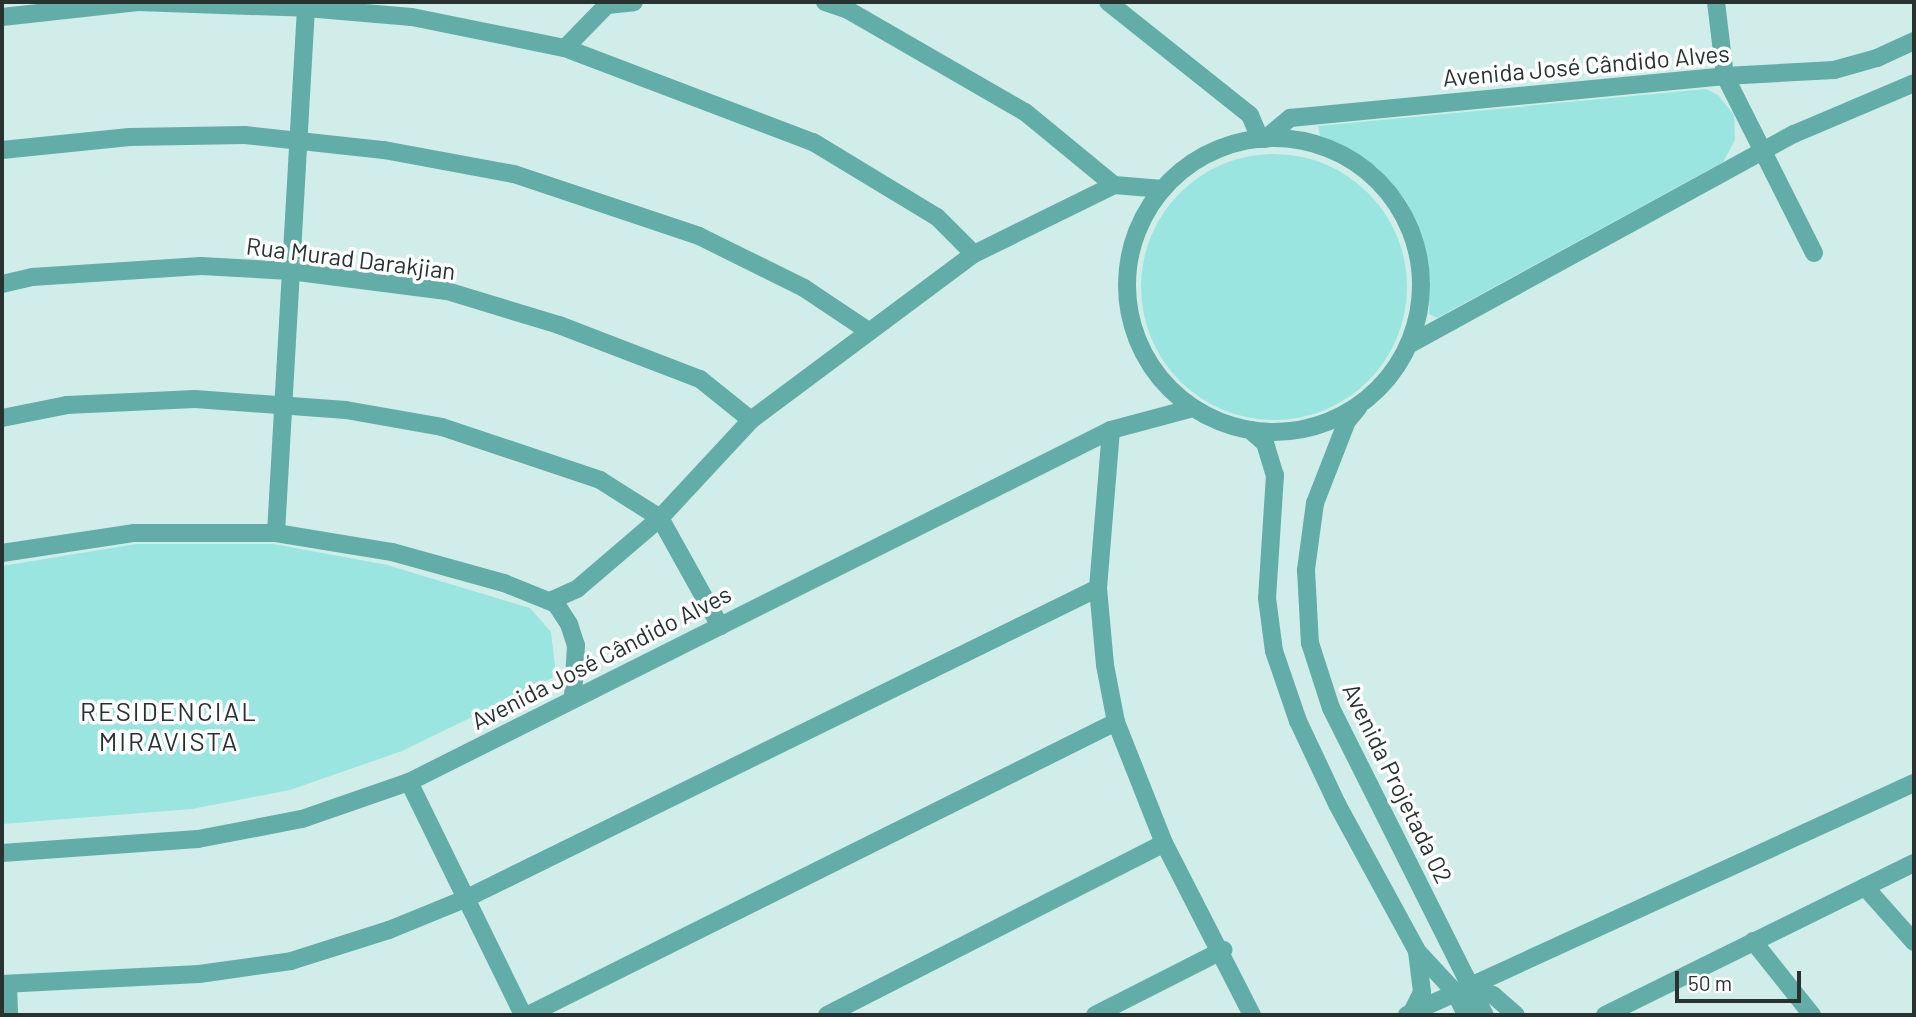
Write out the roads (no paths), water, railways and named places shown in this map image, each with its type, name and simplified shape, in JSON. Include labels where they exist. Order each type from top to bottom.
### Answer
[{"type":"street","points":[[2,17],[138,2],[306,8],[412,16],[565,48],[813,142],[937,217],[974,254]]},
{"type":"street","points":[[565,48],[607,5],[634,2]]},
{"type":"street","points":[[825,2],[852,6],[1025,112],[1114,185]]},
{"type":"street","points":[[1108,2],[1242,108],[1263,139]]},
{"type":"street","points":[[1716,2],[1725,76],[1814,253]]},
{"type":"street","points":[[276,533],[306,8]]},
{"type":"street","name":"Avenida José Cândido Alves","points":[[1263,139],[1290,118],[1725,76],[1834,70],[1877,58],[1914,41]]},
{"type":"street","points":[[1410,344],[1763,151],[1914,82]]},
{"type":"street","points":[[2,150],[129,136],[245,135],[384,150],[514,174],[609,203],[699,236],[804,288],[867,330]]},
{"type":"street","points":[[1263,139],[1300,141],[1339,153],[1373,176],[1399,207],[1420,264],[1421,305],[1410,344],[1389,378],[1360,405],[1308,428],[1250,430],[1193,408],[1152,366],[1129,313],[1130,254],[1143,218],[1163,190],[1208,155],[1263,139]]},
{"type":"street","points":[[550,601],[577,589],[660,518],[751,420],[867,330],[974,254],[1114,185],[1163,190]]},
{"type":"street","name":"Rua Murad Darakjian","points":[[2,284],[32,277],[201,266],[290,271],[447,291],[559,325],[701,379],[751,420]]},
{"type":"street","points":[[2,418],[67,405],[195,399],[346,410],[442,427],[520,450],[600,480],[660,518],[720,626]]},
{"type":"street","name":"Avenida Projetada 02","points":[[1360,405],[1347,421],[1315,503],[1306,570],[1310,643],[1331,708],[1462,989],[1466,1015]]},
{"type":"street","name":"Avenida José Cândido Alves","points":[[2,853],[198,839],[302,819],[410,782],[573,696],[720,626],[1111,430],[1193,408]]},
{"type":"street","points":[[1111,430],[1098,588],[1105,665],[1116,722],[1164,843],[1223,950],[1252,1015]]},
{"type":"street","name":"Avenida Projetada 02","points":[[1250,430],[1265,443],[1275,475],[1267,598],[1274,652],[1298,721],[1337,804],[1417,951],[1462,989],[1485,1015]]},
{"type":"street","points":[[2,553],[134,533],[276,533],[392,552],[550,601],[569,624],[576,646],[573,696]]},
{"type":"street","points":[[9,1015],[5,984],[199,974],[291,961],[389,930],[465,899],[1098,588]]},
{"type":"street","points":[[410,782],[465,899],[525,1015],[1116,722]]},
{"type":"street","points":[[1410,1014],[1914,783]]},
{"type":"street","points":[[827,1015],[1164,843]]},
{"type":"street","points":[[1615,1013],[1753,941],[1914,863]]},
{"type":"street","points":[[1865,887],[1914,942]]},
{"type":"street","points":[[1753,941],[1812,1015]]},
{"type":"street","points":[[1096,1015],[1223,950]]},
{"type":"street","name":"Avenida Projetada 02","points":[[1410,1014],[1422,992],[1417,951]]},
{"type":"street","points":[[1462,989],[1493,995],[1516,1015]]},
{"type":"district","name":"RESIDENCIAL MIRAVISTA","points":[[169,726]]}]
